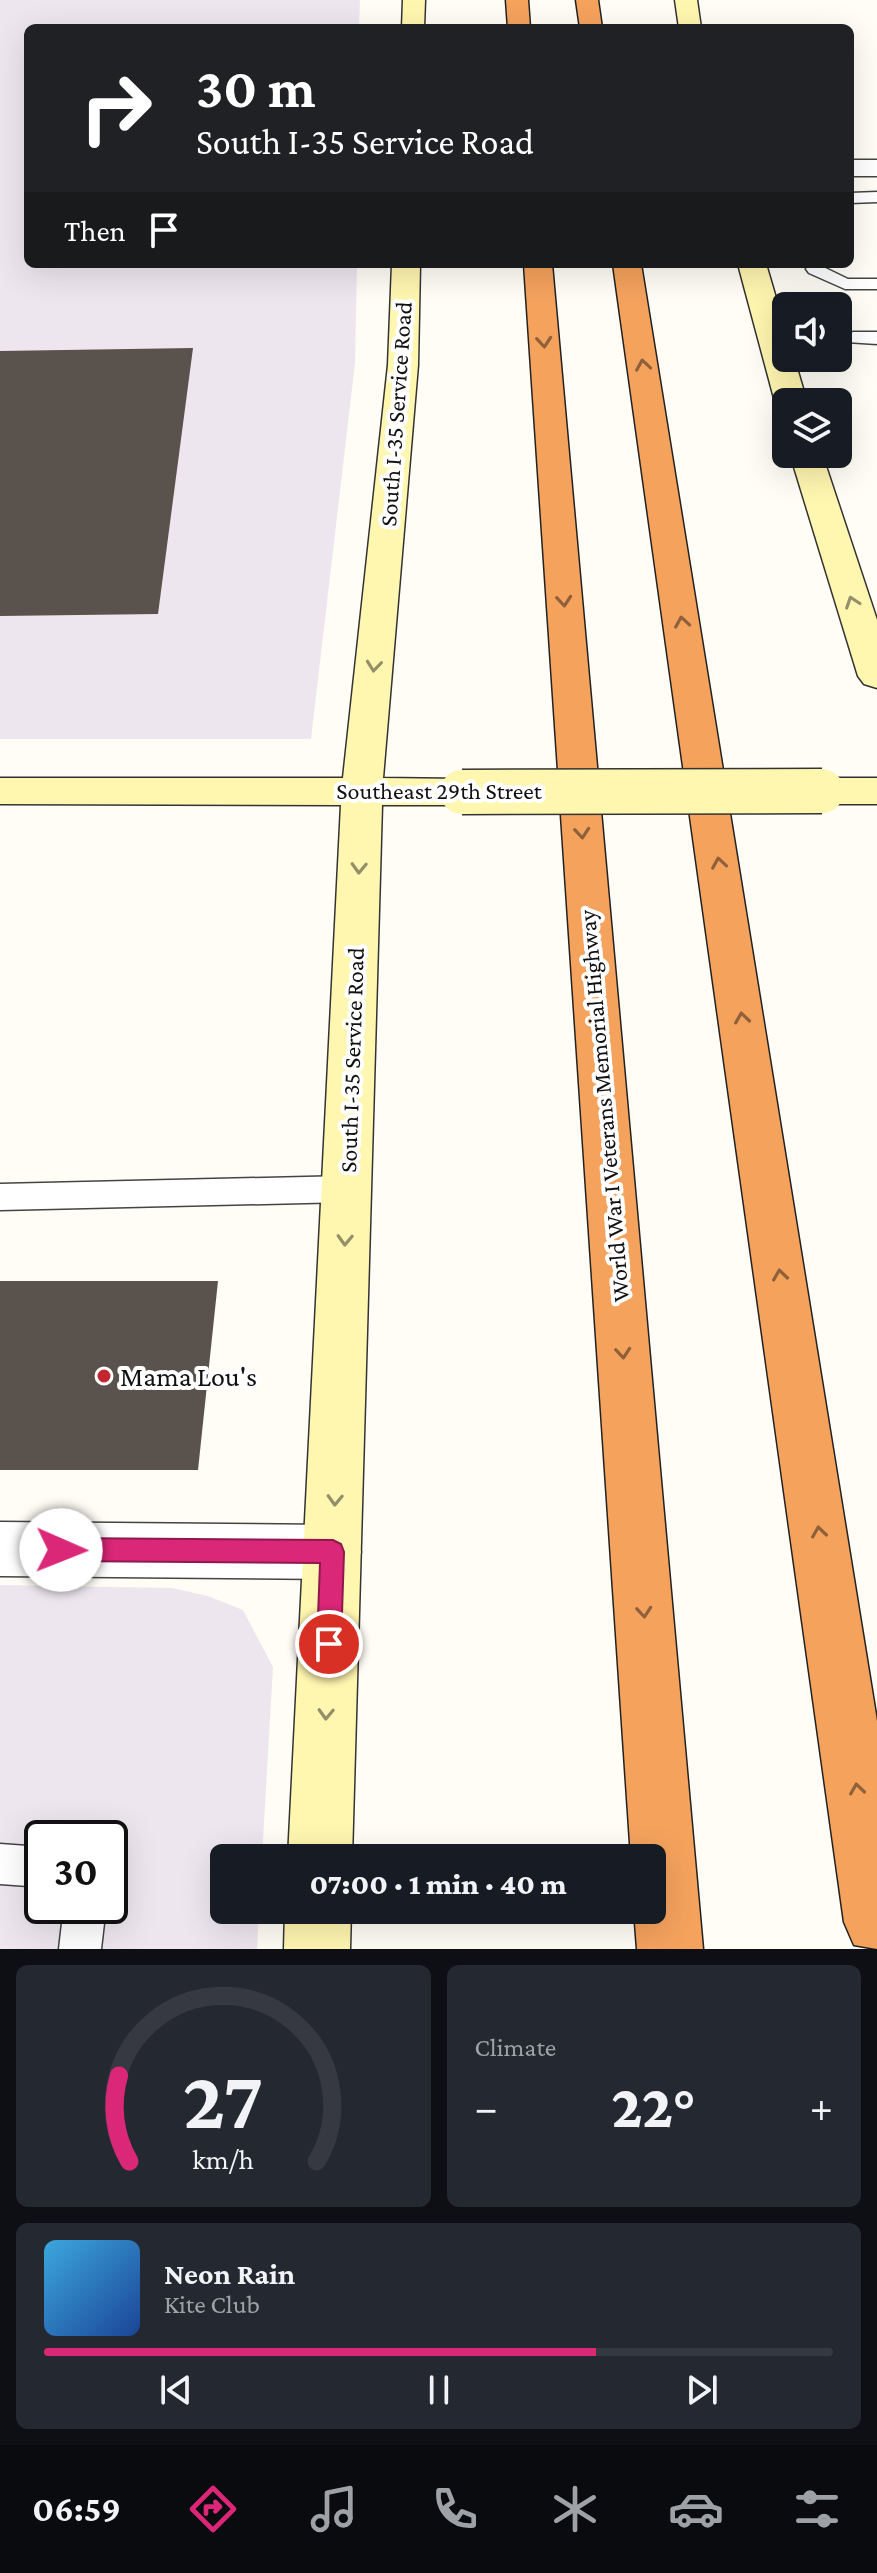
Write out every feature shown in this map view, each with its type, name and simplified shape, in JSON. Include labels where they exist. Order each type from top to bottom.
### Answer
[{"type":"highway","points":[[517,0],[519,24]]},
{"type":"highway","points":[[587,0],[590,24]]},
{"type":"highway","name":"World War I Veterans Memorial Highway","points":[[538,268],[670,1949]]},
{"type":"highway","points":[[628,268],[877,1922]]},
{"type":"main road","points":[[413,24],[414,0]]},
{"type":"main road","points":[[686,0],[689,24]]},
{"type":"main road","name":"South I-35 Service Road","points":[[321,1844],[362,791],[403,365],[406,268]]},
{"type":"main road","points":[[753,268],[787,388]]},
{"type":"main road","points":[[810,468],[877,676]]},
{"type":"main road","name":"Southeast 29th Street","points":[[0,791],[877,791]]},
{"type":"main road","points":[[317,1949],[318,1924]]},
{"type":"street","points":[[854,168],[877,168]]},
{"type":"street","points":[[0,1549],[333,1552]]},
{"type":"lane","points":[[854,198],[877,197]]},
{"type":"lane","points":[[815,269],[845,284],[877,284]]},
{"type":"lane","points":[[853,338],[877,338]]},
{"type":"lane","points":[[0,1197],[347,1189]]},
{"type":"lane","points":[[0,1864],[24,1866]]},
{"type":"lane","points":[[80,1949],[83,1924]]},
{"type":"shaded area","points":[[0,0],[360,0],[359,24],[24,24],[24,268],[357,268],[355,363],[311,739],[0,739]]},
{"type":"shaded area","points":[[0,1585],[172,1588],[208,1596],[243,1610],[273,1667],[263,1844],[210,1844],[210,1924],[258,1924],[257,1949],[0,1949]]},
{"type":"building","points":[[193,348],[158,614],[0,616],[0,351]]},
{"type":"building","name":"Mama Lou's","points":[[0,1281],[218,1281],[198,1470],[0,1470]]},
{"type":"place","name":"Mama Lou's","points":[[104,1376]]},
{"type":"route","points":[[61,1550],[333,1552],[329,1644]]}]
